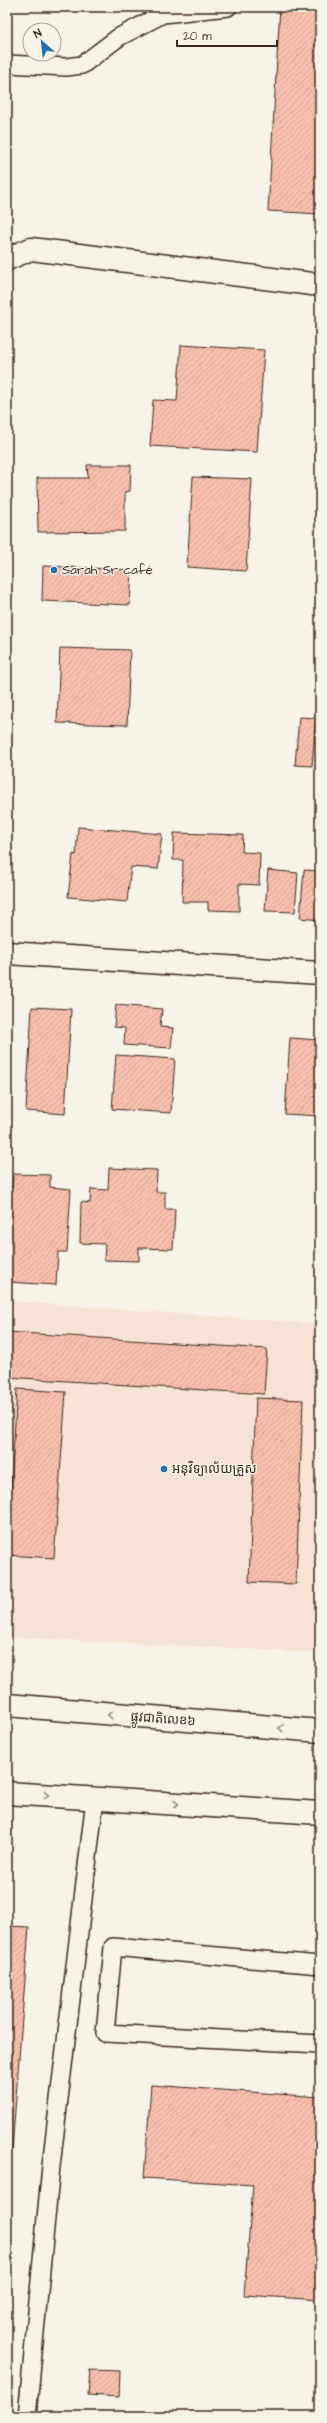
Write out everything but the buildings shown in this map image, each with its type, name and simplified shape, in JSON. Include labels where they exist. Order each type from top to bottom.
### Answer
[{"type":"street","points":[[7,259],[30,249],[320,285]]},
{"type":"street","points":[[7,954],[320,973]]},
{"type":"street","name":"ផ្លូវជាតិលេខ៦","points":[[7,1705],[320,1731]]},
{"type":"street","points":[[7,1793],[320,1812]]},
{"type":"lane","points":[[7,64],[66,67],[82,65],[119,37],[162,14],[228,7]]},
{"type":"lane","points":[[27,2416],[51,2166],[96,1799]]},
{"type":"lane","points":[[320,1965],[113,1947],[105,2032],[320,2044]]},
{"type":"shaded area","name":"អនុវិទ្យាល័យគ្រួស","points":[[7,1301],[320,1324],[320,1613],[317,1653],[9,1637],[7,1633]]},
{"type":"place","name":"Sarah Sr café","points":[[54,570]]},
{"type":"place","name":"អនុវិទ្យាល័យគ្រួស","points":[[164,1469]]}]
